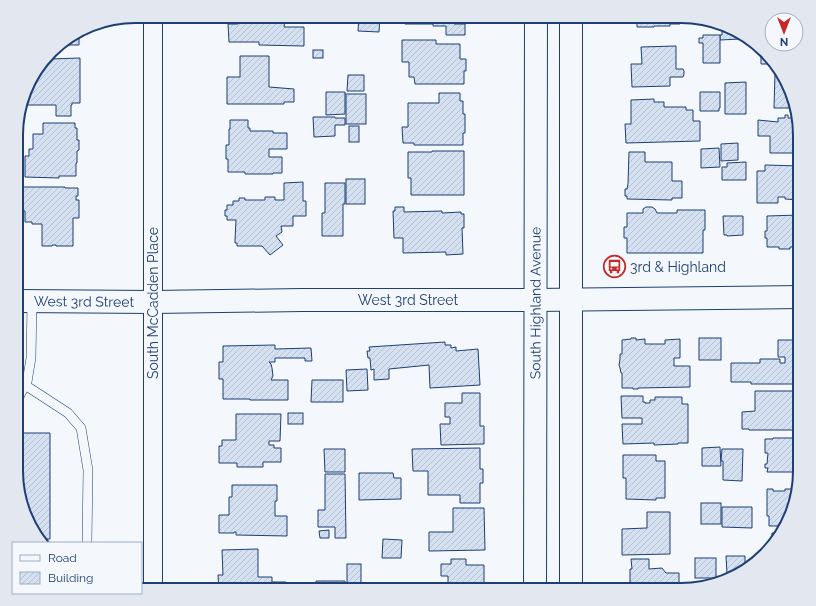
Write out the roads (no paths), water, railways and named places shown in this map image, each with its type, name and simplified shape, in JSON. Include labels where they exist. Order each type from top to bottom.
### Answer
[{"type":"main road","name":"South Highland Avenue","points":[[535,583],[536,23]]},
{"type":"main road","points":[[571,23],[571,583]]},
{"type":"main road","name":"West 3rd Street","points":[[24,301],[153,302],[793,297]]},
{"type":"street","name":"South McCadden Place","points":[[153,23],[153,583]]},
{"type":"lane","points":[[23,389],[27,382],[31,358],[24,301]]},
{"type":"lane","points":[[25,385],[68,413],[81,428],[88,470],[87,542]]},
{"type":"place","name":"3rd & Highland","points":[[614,267]]}]
